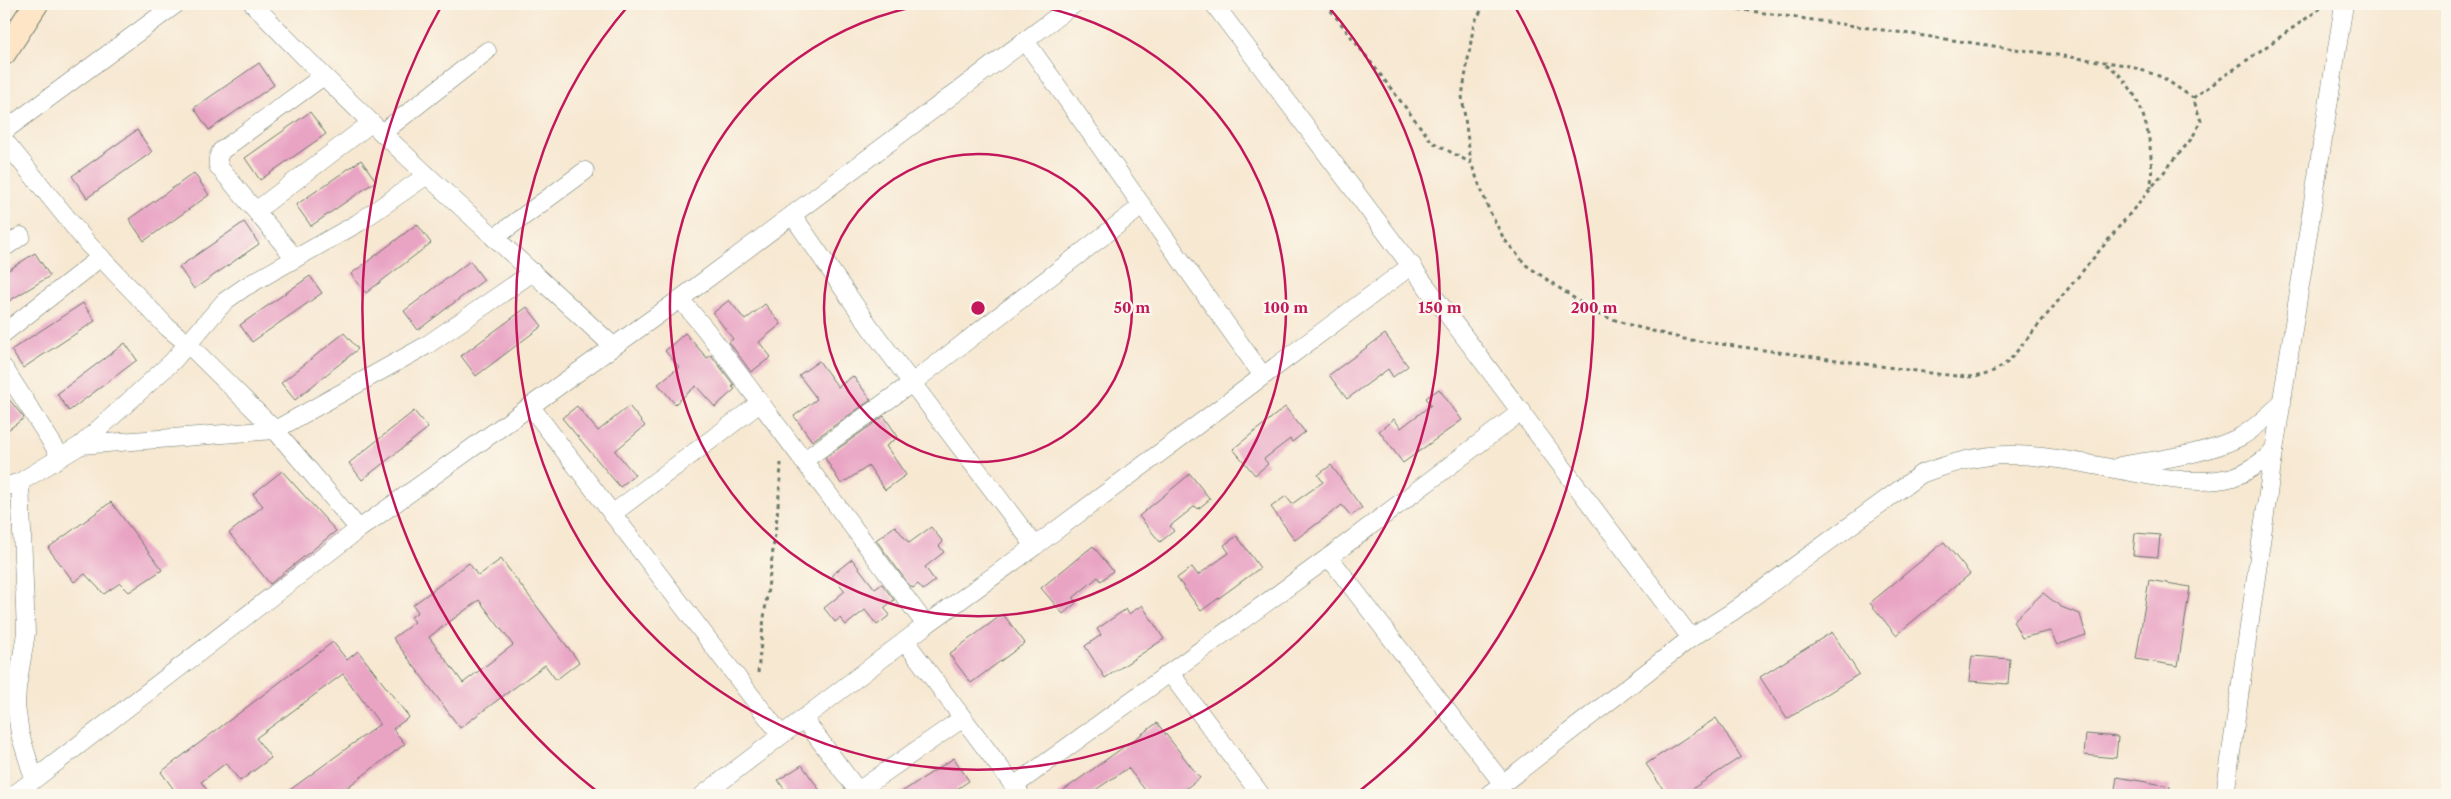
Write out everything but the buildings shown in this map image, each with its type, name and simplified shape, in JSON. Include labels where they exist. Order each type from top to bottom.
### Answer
[{"type":"street","points":[[4,53],[36,4]]},
{"type":"street","points":[[4,131],[176,4]]},
{"type":"street","points":[[253,4],[322,77],[613,346]]},
{"type":"street","points":[[14,795],[359,529],[680,299],[1026,42],[1074,4]]},
{"type":"street","points":[[1214,4],[1691,638]]},
{"type":"street","points":[[2225,795],[2274,451],[2344,4]]},
{"type":"street","points":[[1026,42],[1264,376]]},
{"type":"street","points":[[257,210],[487,51]]},
{"type":"street","points":[[295,258],[257,210],[218,166],[218,158],[221,151],[322,77]]},
{"type":"street","points":[[4,140],[46,194],[101,257],[168,327],[188,344],[275,430],[359,529]]},
{"type":"street","points":[[494,238],[585,171]]},
{"type":"street","points":[[34,779],[20,734],[16,706],[16,687],[26,633],[12,484],[81,445],[150,383],[188,344],[225,301],[295,258],[358,223],[427,174]]},
{"type":"street","points":[[803,460],[912,383],[1142,206]]},
{"type":"street","points":[[793,216],[912,383],[1035,546]]},
{"type":"street","points":[[4,248],[21,236]]},
{"type":"street","points":[[4,333],[101,257]]},
{"type":"street","points":[[703,795],[926,625],[1412,265]]},
{"type":"street","points":[[81,445],[275,430],[427,345],[533,272]]},
{"type":"street","points":[[680,299],[926,625]]},
{"type":"street","points":[[4,368],[61,457]]},
{"type":"street","points":[[612,514],[760,403]]},
{"type":"street","points":[[2110,468],[2189,453],[2221,444],[2239,437],[2261,422],[2282,403]]},
{"type":"street","points":[[530,407],[781,735]]},
{"type":"street","points":[[905,641],[1018,791],[1170,673],[1330,557],[1522,411]]},
{"type":"street","points":[[1488,795],[1691,638],[1732,612],[1921,474],[1981,456],[2013,455],[2050,458],[2172,480],[2208,481],[2231,477],[2248,471],[2261,464],[2274,451]]},
{"type":"street","points":[[1330,557],[1503,784]]},
{"type":"street","points":[[1170,673],[1261,795]]},
{"type":"street","points":[[803,718],[860,793],[963,718]]},
{"type":"path","points":[[1326,4],[1432,142],[1471,163]]},
{"type":"path","points":[[1485,4],[1474,23],[1462,96],[1471,163],[1489,210],[1504,239],[1526,265],[1597,314],[1632,326],[1684,339],[1974,377],[1991,374],[2008,362],[2192,138],[2201,121],[2193,98],[2162,77],[2147,71],[2103,62],[1702,4]]},
{"type":"path","points":[[2193,98],[2326,4]]},
{"type":"path","points":[[2103,62],[2127,82],[2139,104],[2147,132],[2150,189]]},
{"type":"path","points":[[756,701],[762,623],[779,516],[782,433]]}]
